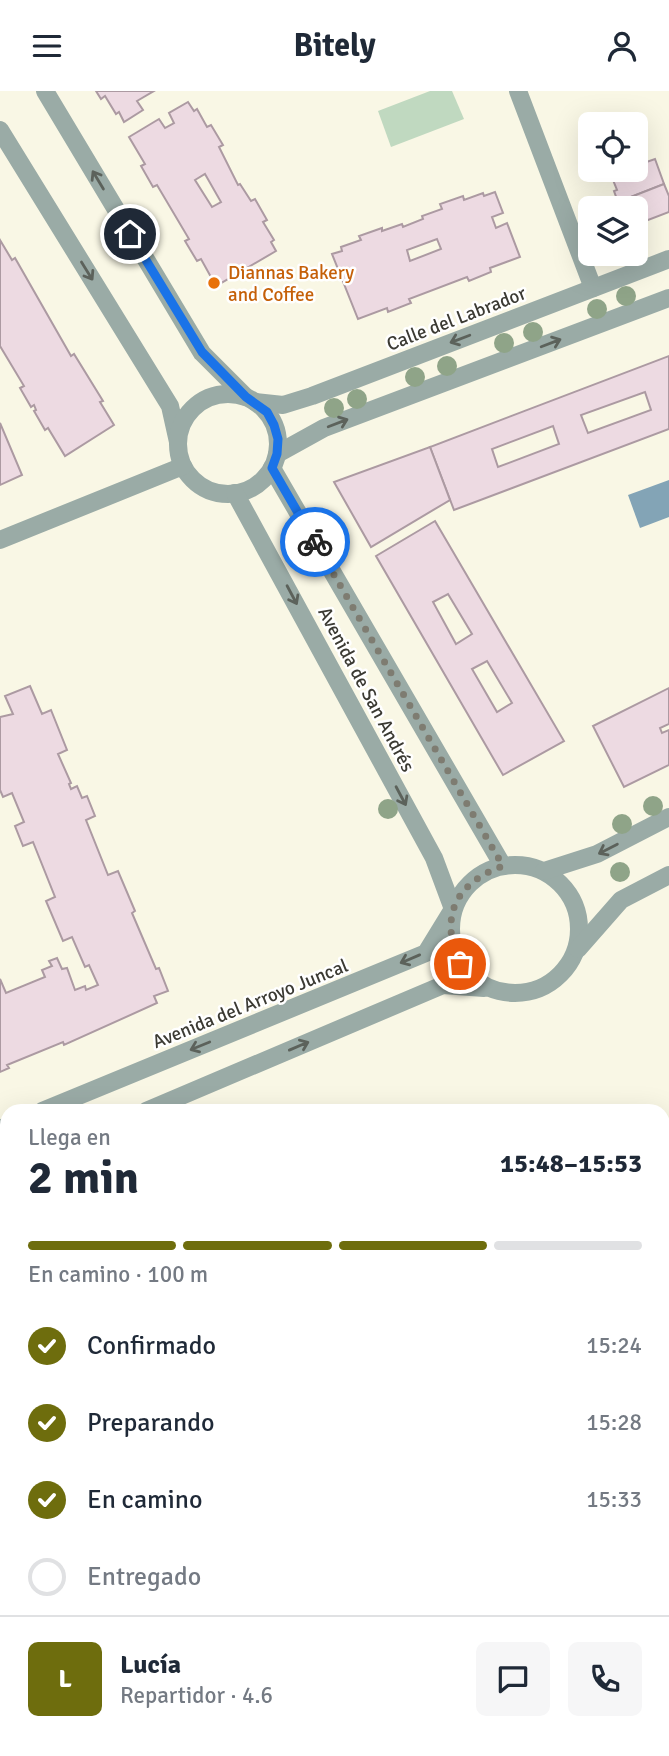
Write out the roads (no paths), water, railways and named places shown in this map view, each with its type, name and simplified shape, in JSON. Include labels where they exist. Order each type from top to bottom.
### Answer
[{"type":"street","points":[[0,130],[170,406],[183,466],[204,488],[219,493],[250,489],[263,481],[275,461],[278,439],[267,412],[202,352],[45,91]]},
{"type":"street","points":[[517,91],[593,288]]},
{"type":"street","name":"Calle del Labrador","points":[[251,400],[283,405],[312,396],[669,259]]},
{"type":"street","points":[[275,461],[324,428],[669,298]]},
{"type":"street","points":[[178,442],[181,427],[189,413],[201,403],[215,396],[230,394],[251,400]]},
{"type":"street","name":"Avenida de San Andrés","points":[[275,461],[503,866]]},
{"type":"street","points":[[0,540],[183,466]]},
{"type":"street","name":"Avenida de San Andrés","points":[[235,493],[435,858],[453,909]]},
{"type":"street","points":[[544,871],[597,854],[669,817]]},
{"type":"street","points":[[488,989],[472,978],[460,964],[452,946],[450,928],[453,909],[467,885],[484,873],[503,866],[524,865],[544,871],[559,882],[571,897],[578,914],[580,933],[576,952]]},
{"type":"street","points":[[162,1104],[443,985],[488,989],[509,994],[530,992],[550,984],[565,970],[576,952],[621,900],[669,875]]},
{"type":"street","name":"Avenida del Arroyo Juncal","points":[[59,1104],[426,953],[453,909]]},
{"type":"water","points":[[669,480],[669,517],[640,528],[628,495]]},
{"type":"place","name":"Diannas Bakery and Coffee","points":[[214,283]]}]
